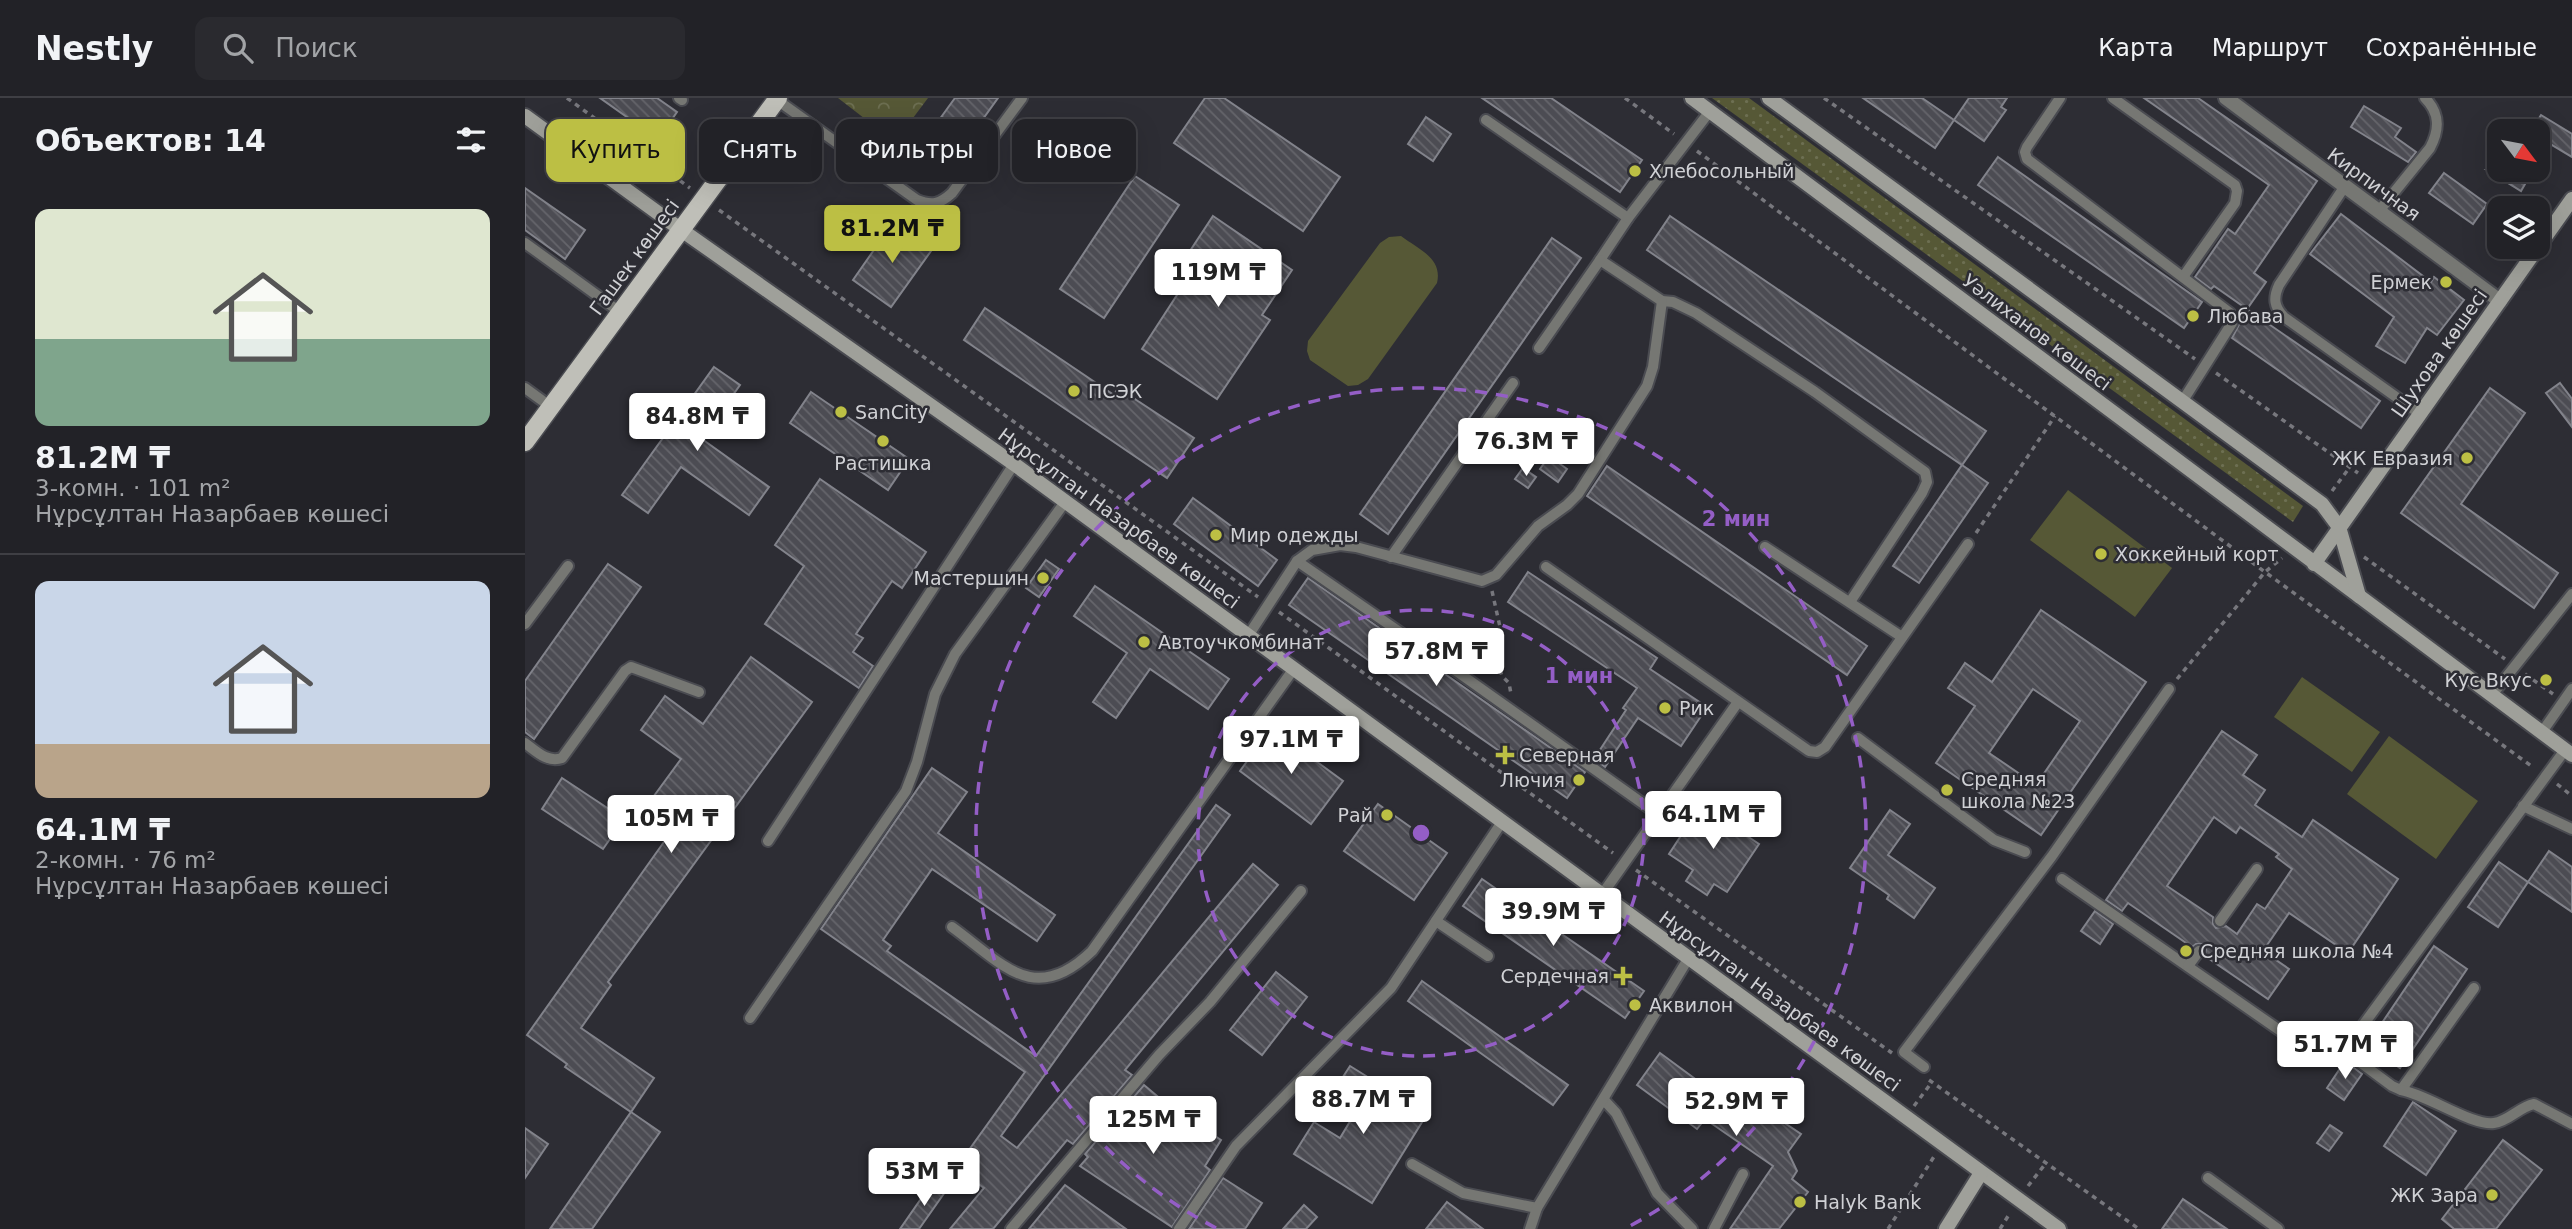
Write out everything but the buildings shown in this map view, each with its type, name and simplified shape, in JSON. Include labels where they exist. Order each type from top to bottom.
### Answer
[{"type":"main road","name":"Уәлиханов көшесі","points":[[1692,98],[2569,752]]},
{"type":"main road","name":"Уәлиханов көшесі","points":[[1769,98],[2322,504],[2339,527],[2359,596]]},
{"type":"main road","name":"Гашек көшесі","points":[[525,442],[777,99]]},
{"type":"main road","name":"Нұрсұлтан Назарбаев көшесі","points":[[525,116],[680,229],[1014,464],[2059,1229]]},
{"type":"main road","name":"Шухова көшесі","points":[[2314,564],[2572,199]]},
{"type":"main road","points":[[1946,1229],[1981,1173]]},
{"type":"street","name":"Кирпичная","points":[[2226,98],[2500,301]]},
{"type":"lane","points":[[777,99],[917,200],[932,204],[939,203],[952,193],[1022,98]]},
{"type":"lane","points":[[2060,98],[2027,147],[2027,159],[2233,317],[2232,323],[2182,402]]},
{"type":"lane","points":[[2113,98],[2231,181],[2237,191],[2235,203],[2183,277]]},
{"type":"lane","points":[[2379,211],[2430,148],[2436,136],[2436,114],[2425,98]]},
{"type":"lane","points":[[1539,348],[1628,218],[1710,111]]},
{"type":"lane","points":[[1486,120],[1628,218]]},
{"type":"lane","points":[[2345,186],[2279,285],[2274,295],[2276,304],[2284,317],[2420,414]]},
{"type":"lane","points":[[525,243],[620,312]]},
{"type":"lane","points":[[1600,260],[1662,302],[1673,302],[1696,313],[1815,392],[1925,472],[1927,482],[1922,493],[1850,602]]},
{"type":"lane","points":[[1248,636],[1297,561],[1313,551],[1340,545],[1476,581],[1496,575],[1538,526],[1578,494],[1647,386],[1653,367],[1662,302]]},
{"type":"lane","points":[[1391,557],[1513,383]]},
{"type":"lane","points":[[525,388],[551,407]]},
{"type":"lane","points":[[768,841],[1014,464]]},
{"type":"lane","points":[[750,1018],[906,791],[917,762],[935,694],[955,654],[1065,502]]},
{"type":"lane","points":[[1546,567],[1809,751],[1817,752],[1825,747],[1968,544]]},
{"type":"lane","points":[[1765,547],[1902,636]]},
{"type":"lane","points":[[1297,561],[1659,815]]},
{"type":"lane","points":[[525,624],[568,566]]},
{"type":"lane","points":[[2492,695],[2572,594]]},
{"type":"lane","points":[[525,743],[544,757],[556,760],[562,758],[625,671],[631,667],[699,692]]},
{"type":"lane","points":[[952,927],[1017,974],[1044,980],[1072,968],[1092,951],[1293,670]]},
{"type":"lane","points":[[1925,1072],[1903,1052],[2052,856],[2169,689]]},
{"type":"lane","points":[[2542,732],[2572,689]]},
{"type":"lane","points":[[1601,896],[1738,702]]},
{"type":"lane","points":[[1858,738],[1994,840],[2025,852]]},
{"type":"lane","points":[[2569,752],[2545,776],[2523,806],[2349,1045],[2349,1054],[2392,1086],[2422,1095],[2486,1124],[2500,1122],[2534,1104],[2572,1124]]},
{"type":"lane","points":[[2523,806],[2572,829]]},
{"type":"lane","points":[[1179,1229],[1236,1146],[1391,988],[1502,822]]},
{"type":"lane","points":[[2220,921],[2257,869]]},
{"type":"lane","points":[[2062,879],[2295,1041]]},
{"type":"lane","points":[[1011,1229],[1159,1055],[1210,1002],[1301,891]]},
{"type":"lane","points":[[1436,921],[1488,956]]},
{"type":"lane","points":[[2188,966],[2199,951]]},
{"type":"lane","points":[[1530,1229],[1538,1208],[1688,959]]},
{"type":"lane","points":[[2401,1090],[2474,988]]},
{"type":"lane","points":[[1604,1100],[1616,1113],[1657,1193],[1692,1229]]},
{"type":"lane","points":[[1412,1164],[1463,1193],[1538,1208]]},
{"type":"lane","points":[[1714,1229],[1743,1174]]},
{"type":"lane","points":[[2208,1178],[2278,1229]]},
{"type":"path","points":[[567,98],[1897,1057]]},
{"type":"path","points":[[1625,98],[2572,796]]},
{"type":"path","points":[[1824,98],[2371,483]]},
{"type":"path","points":[[1968,544],[2055,416]]},
{"type":"path","points":[[2322,504],[2350,467]]},
{"type":"path","points":[[2344,543],[2563,702]]},
{"type":"path","points":[[2169,689],[2265,572],[2293,548]]},
{"type":"path","points":[[1488,579],[1500,627],[1498,663],[1511,690],[1508,707]]},
{"type":"path","points":[[1925,1072],[1932,1082],[2139,1229]]},
{"type":"path","points":[[1906,1116],[1932,1082]]},
{"type":"path","points":[[1888,1229],[1942,1144]]},
{"type":"green space","points":[[838,98],[928,98],[912,119],[865,119]]},
{"type":"green space","points":[[1712,98],[1749,98],[2303,506],[2293,522]]},
{"type":"green space","points":[[1401,236],[1433,261],[1438,274],[1437,283],[1368,379],[1358,385],[1348,386],[1310,360],[1308,341],[1380,243],[1389,237]]},
{"type":"green space","name":"Хоккейный корт","points":[[2068,490],[2172,568],[2135,617],[2030,540]]},
{"type":"green space","points":[[2302,677],[2380,732],[2352,772],[2274,717]]},
{"type":"green space","points":[[2389,736],[2478,801],[2436,859],[2347,794]]},
{"type":"place","name":"Хлебосольный","points":[[1635,171]]},
{"type":"place","name":"Ермек","points":[[2446,282]]},
{"type":"place","name":"Любава","points":[[2193,316]]},
{"type":"place","name":"ПСЭК","points":[[1074,391]]},
{"type":"place","name":"SanCity","points":[[841,412]]},
{"type":"place","name":"Растишка","points":[[883,441]]},
{"type":"place","name":"ЖК Евразия","points":[[2467,458]]},
{"type":"place","name":"Мир одежды","points":[[1216,535]]},
{"type":"place","name":"Хоккейный корт","points":[[2101,554]]},
{"type":"place","name":"Мастершин","points":[[1043,578]]},
{"type":"place","name":"Автоучкомбинат","points":[[1144,642]]},
{"type":"place","name":"Кус Вкус","points":[[2546,680]]},
{"type":"place","name":"Рик","points":[[1665,708]]},
{"type":"place","name":"Северная","points":[[1505,755]]},
{"type":"place","name":"Лючия","points":[[1579,780]]},
{"type":"place","name":"Средняя школа №23","points":[[1947,790]]},
{"type":"place","name":"Рай","points":[[1387,815]]},
{"type":"place","name":"Средняя школа №4","points":[[2186,951]]},
{"type":"place","name":"Сердечная","points":[[1623,976]]},
{"type":"place","name":"Аквилон","points":[[1635,1005]]},
{"type":"place","name":"ЖК Зара","points":[[2492,1195]]},
{"type":"place","name":"Halyk Bank","points":[[1800,1202]]}]
